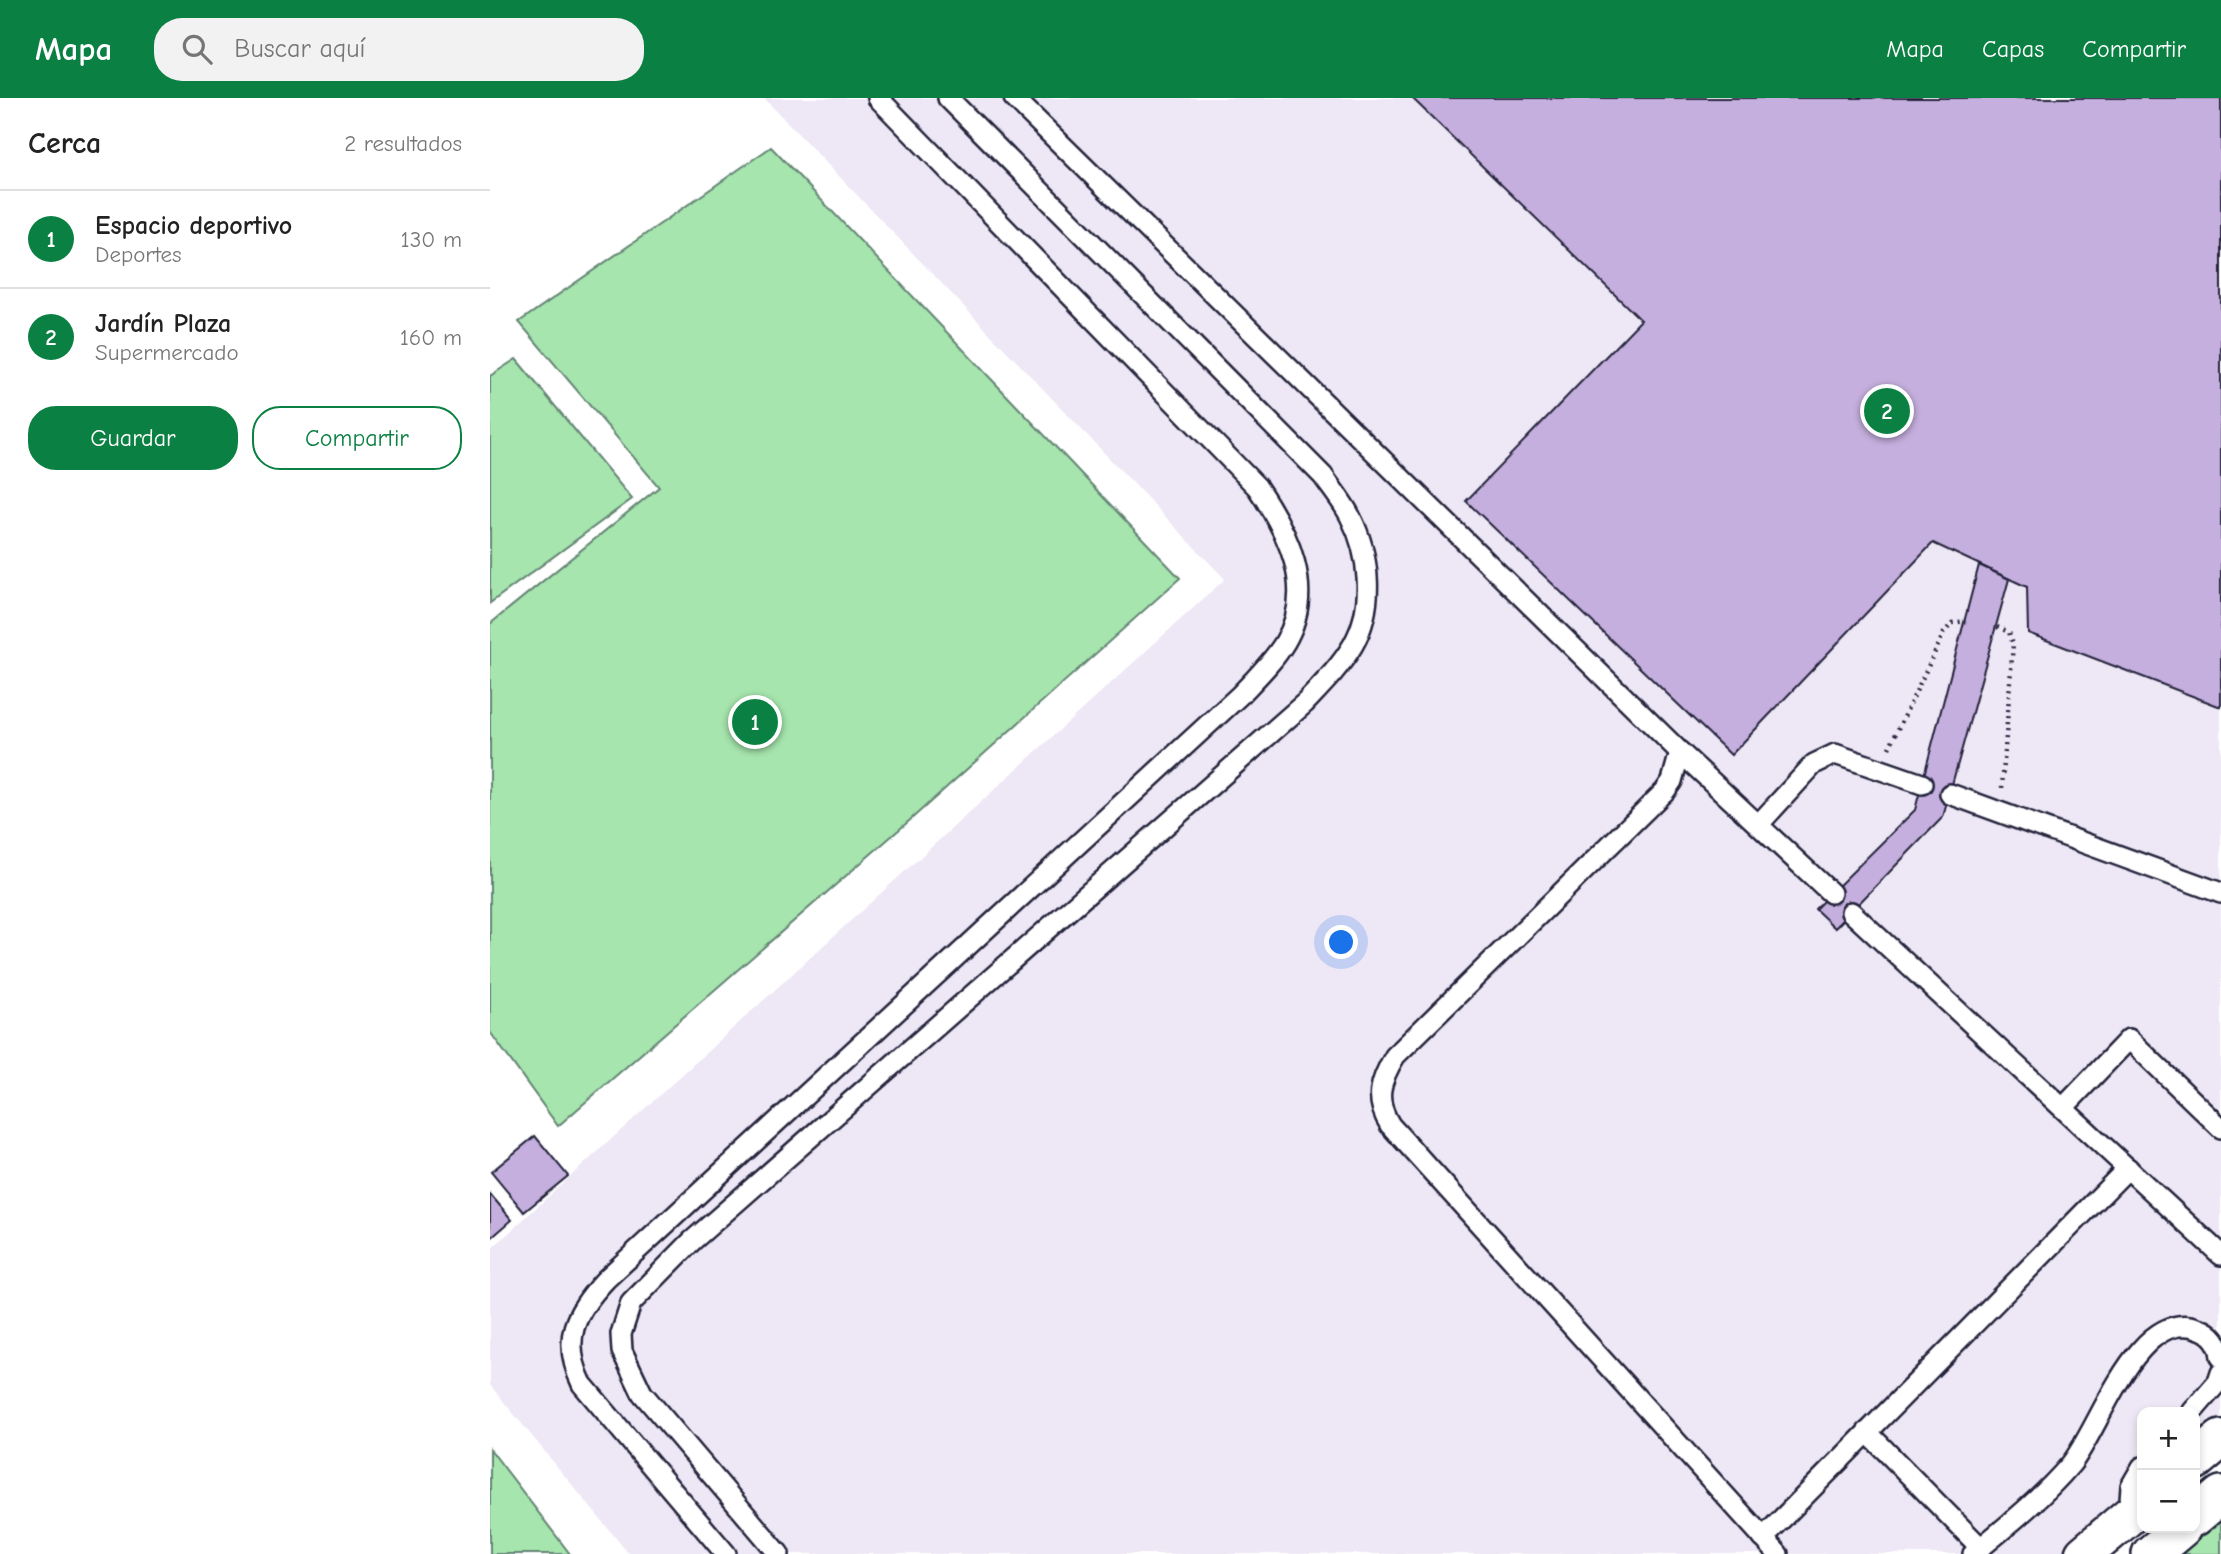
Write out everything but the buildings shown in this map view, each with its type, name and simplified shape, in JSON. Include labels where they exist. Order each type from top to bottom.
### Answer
[{"type":"street","points":[[2200,1457],[2221,1439]]},
{"type":"street","points":[[2200,1513],[2221,1495]]},
{"type":"street","points":[[2084,1554],[2136,1510]]},
{"type":"street","points":[[2151,1554],[2176,1533]]},
{"type":"lane","points":[[726,1554],[582,1384],[572,1363],[571,1341],[583,1304],[1240,695],[1287,639],[1295,618],[1298,596],[1297,567],[1290,544],[1282,524],[1257,487],[878,98]]},
{"type":"lane","points":[[779,1554],[642,1393],[622,1351],[621,1334],[631,1303],[692,1241],[1305,703],[1340,665],[1354,644],[1364,620],[1367,595],[1365,563],[1359,537],[1350,515],[1323,476],[948,98]]},
{"type":"lane","points":[[1014,98],[1680,752],[1831,893]]},
{"type":"lane","points":[[1680,752],[1672,781],[1665,791],[1395,1056],[1381,1082],[1378,1096],[1390,1125],[1777,1554]]},
{"type":"lane","points":[[1759,824],[1814,764],[1835,754],[1922,784]]},
{"type":"lane","points":[[1950,794],[2221,892]]},
{"type":"lane","points":[[1851,912],[2221,1255]]},
{"type":"lane","points":[[2063,1108],[2129,1039],[2221,1128]]},
{"type":"lane","points":[[1763,1538],[2128,1168]]},
{"type":"lane","points":[[1867,1432],[1977,1551],[2030,1506],[2072,1463],[2144,1343],[2167,1329],[2183,1325],[2200,1328],[2213,1336],[2221,1357]]},
{"type":"lane","points":[[2196,1407],[2218,1382],[2221,1373]]},
{"type":"lane","points":[[2136,1510],[2131,1486],[2140,1470]]},
{"type":"path","points":[[1879,768],[1944,633],[1952,623],[1966,621]]},
{"type":"path","points":[[1997,627],[2008,632],[2013,644],[2000,812]]},
{"type":"shaded area","points":[[764,98],[2221,98],[2221,1458],[2200,1476],[2200,1407],[2137,1407],[2137,1528],[2107,1554],[629,1554],[490,1385],[490,1250],[1225,579]]},
{"type":"green space","points":[[771,147],[1180,578],[909,821],[558,1126],[490,1032],[490,624],[659,487],[519,322]]},
{"type":"green space","points":[[516,359],[632,499],[490,603],[490,376]]},
{"type":"green space","points":[[490,1449],[570,1554],[490,1554]]},
{"type":"green space","points":[[2221,1480],[2221,1554],[2134,1554],[2159,1533],[2200,1533],[2200,1498]]},
{"type":"place","name":"Jardín Plaza","points":[[1887,411]]},
{"type":"place","name":"Espacio deportivo","points":[[755,722]]}]
